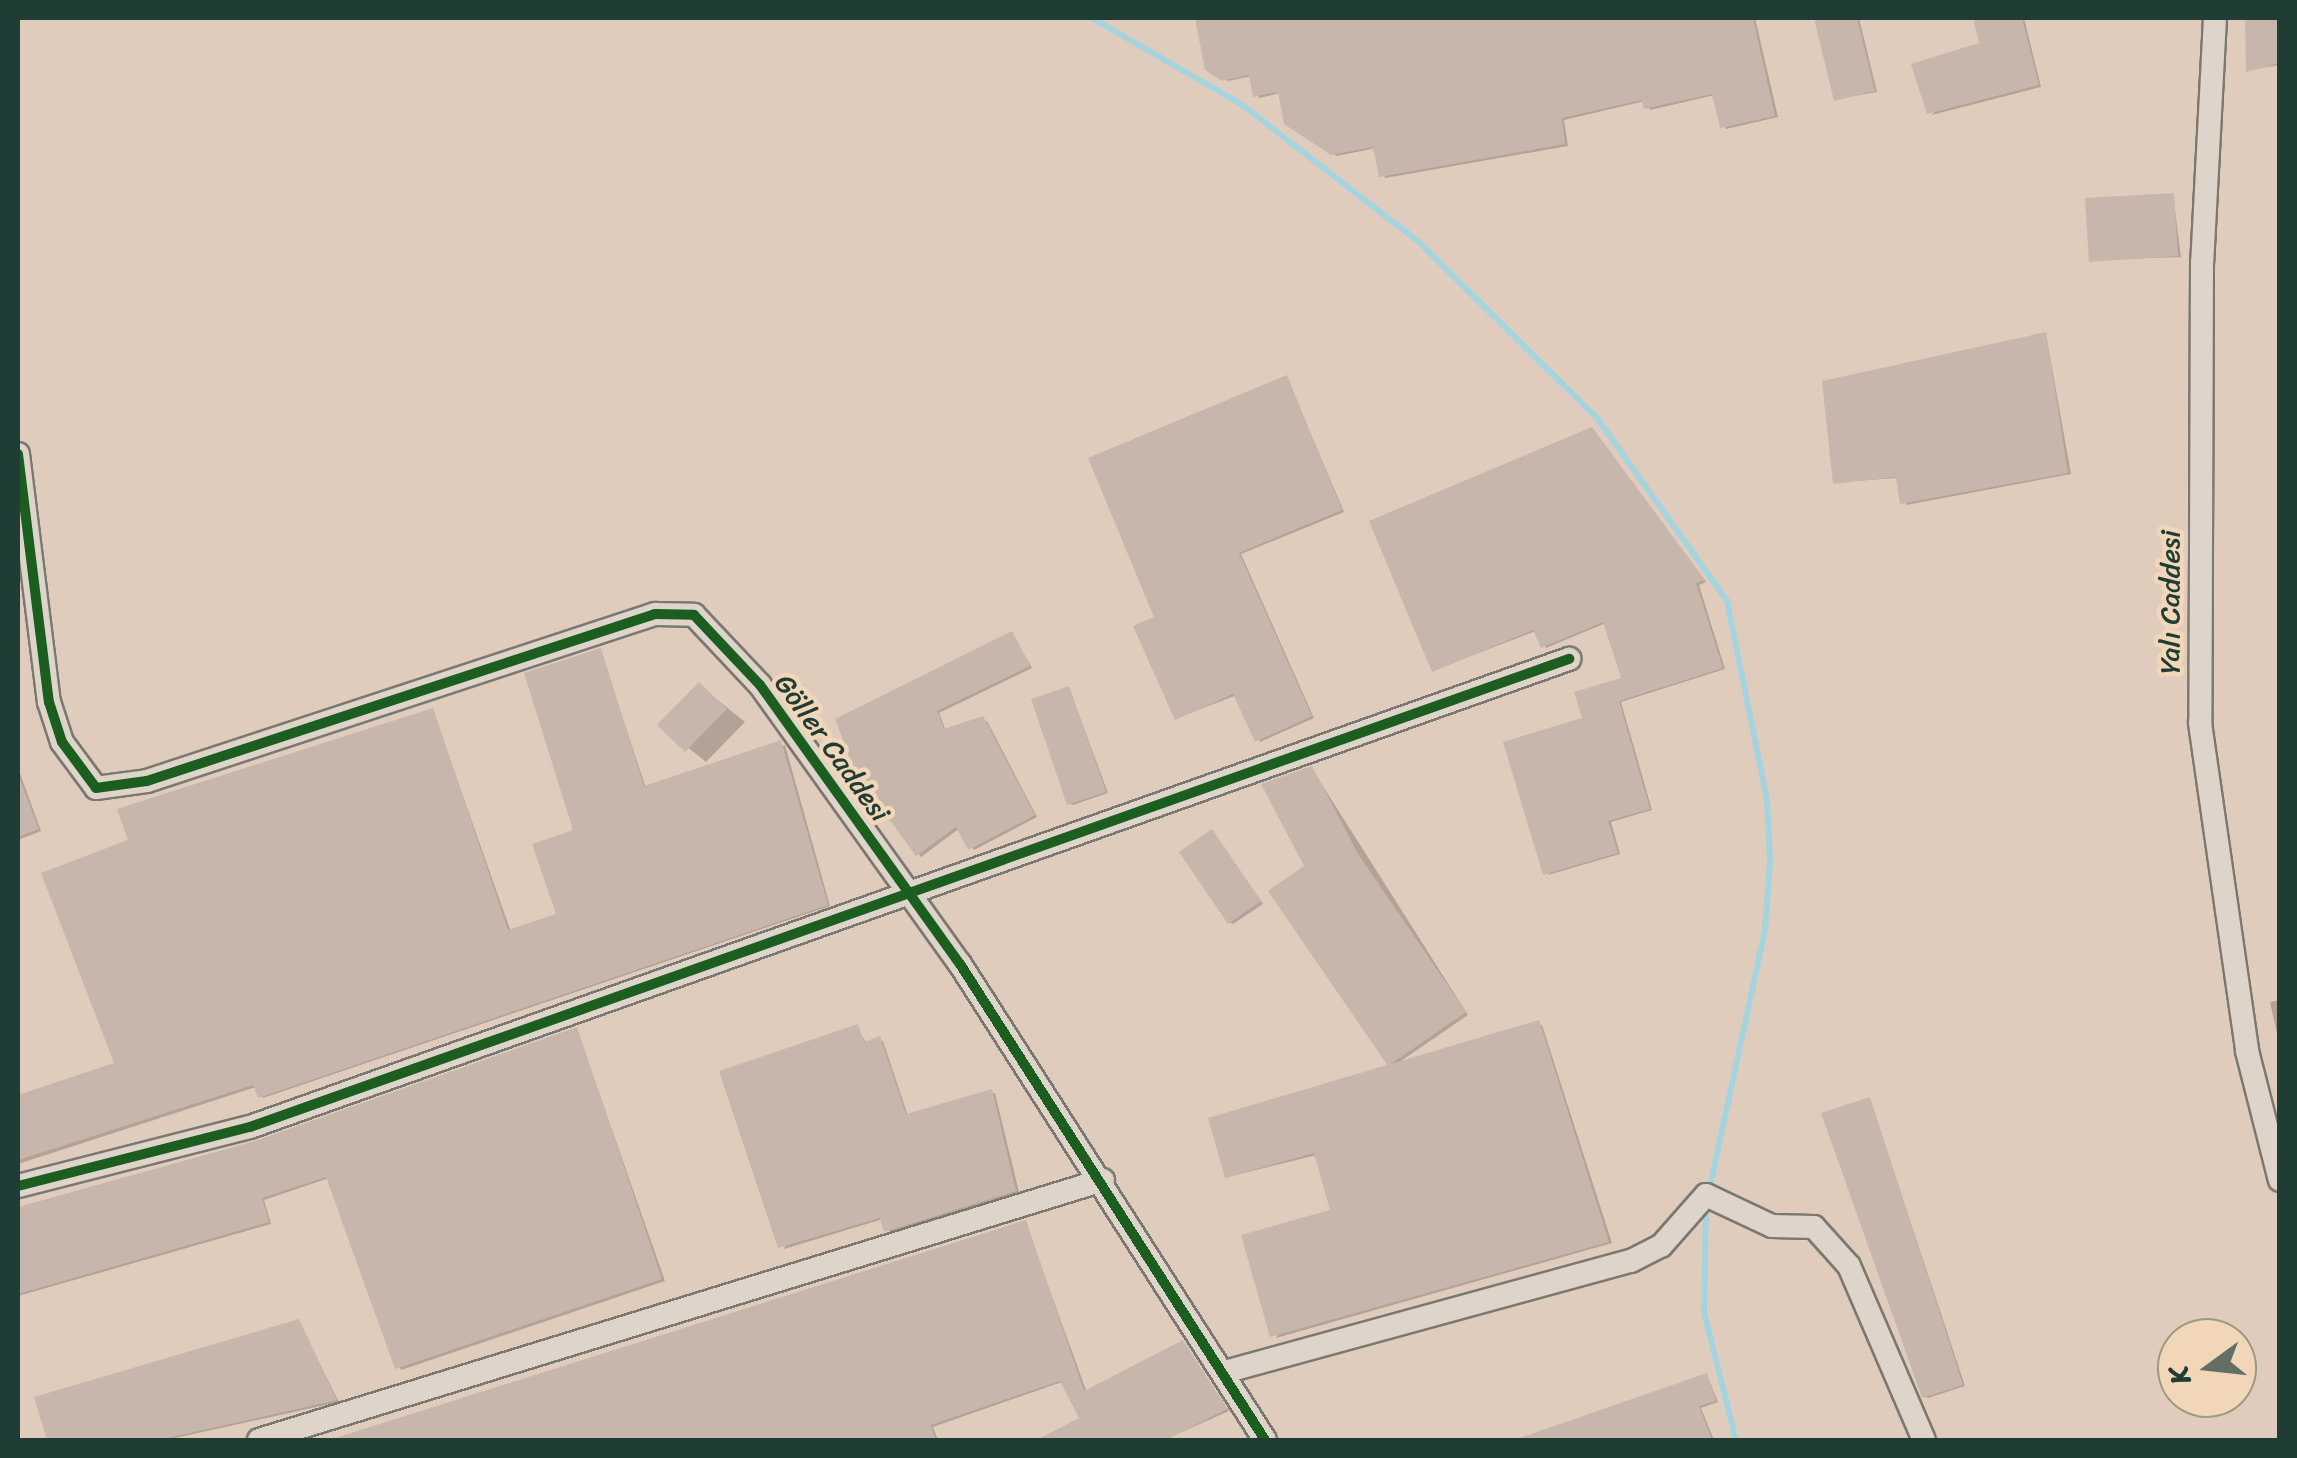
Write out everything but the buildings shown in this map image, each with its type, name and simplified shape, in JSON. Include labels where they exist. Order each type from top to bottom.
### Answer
[{"type":"street","name":"Yalı Caddesi","points":[[2214,18],[2202,262],[2200,723],[2248,1052],[2280,1180]]},
{"type":"street","name":"Göller Caddesi","points":[[18,454],[50,702],[62,742],[96,788],[148,781],[655,614],[694,615],[760,685],[909,894],[1228,1371],[1258,1438]]},
{"type":"street","points":[[18,1186],[250,1127],[1569,659]]},
{"type":"street","points":[[258,1440],[1102,1180]]},
{"type":"street","points":[[1228,1371],[1631,1261],[1661,1246],[1715,1197],[1772,1226],[1814,1227],[1850,1266],[1924,1440]]},
{"type":"waterway","points":[[1092,18],[1241,104],[1420,243],[1597,418],[1727,601],[1767,800],[1770,862],[1765,930],[1709,1191]]},
{"type":"waterway","points":[[1706,1208],[1704,1312],[1736,1440]]},
{"type":"cycle path","points":[[18,454],[49,702],[62,742],[96,788],[147,781],[655,614],[694,615],[760,685],[960,964],[1265,1440]]},
{"type":"cycle path","points":[[18,1186],[250,1127],[1569,659]]}]
